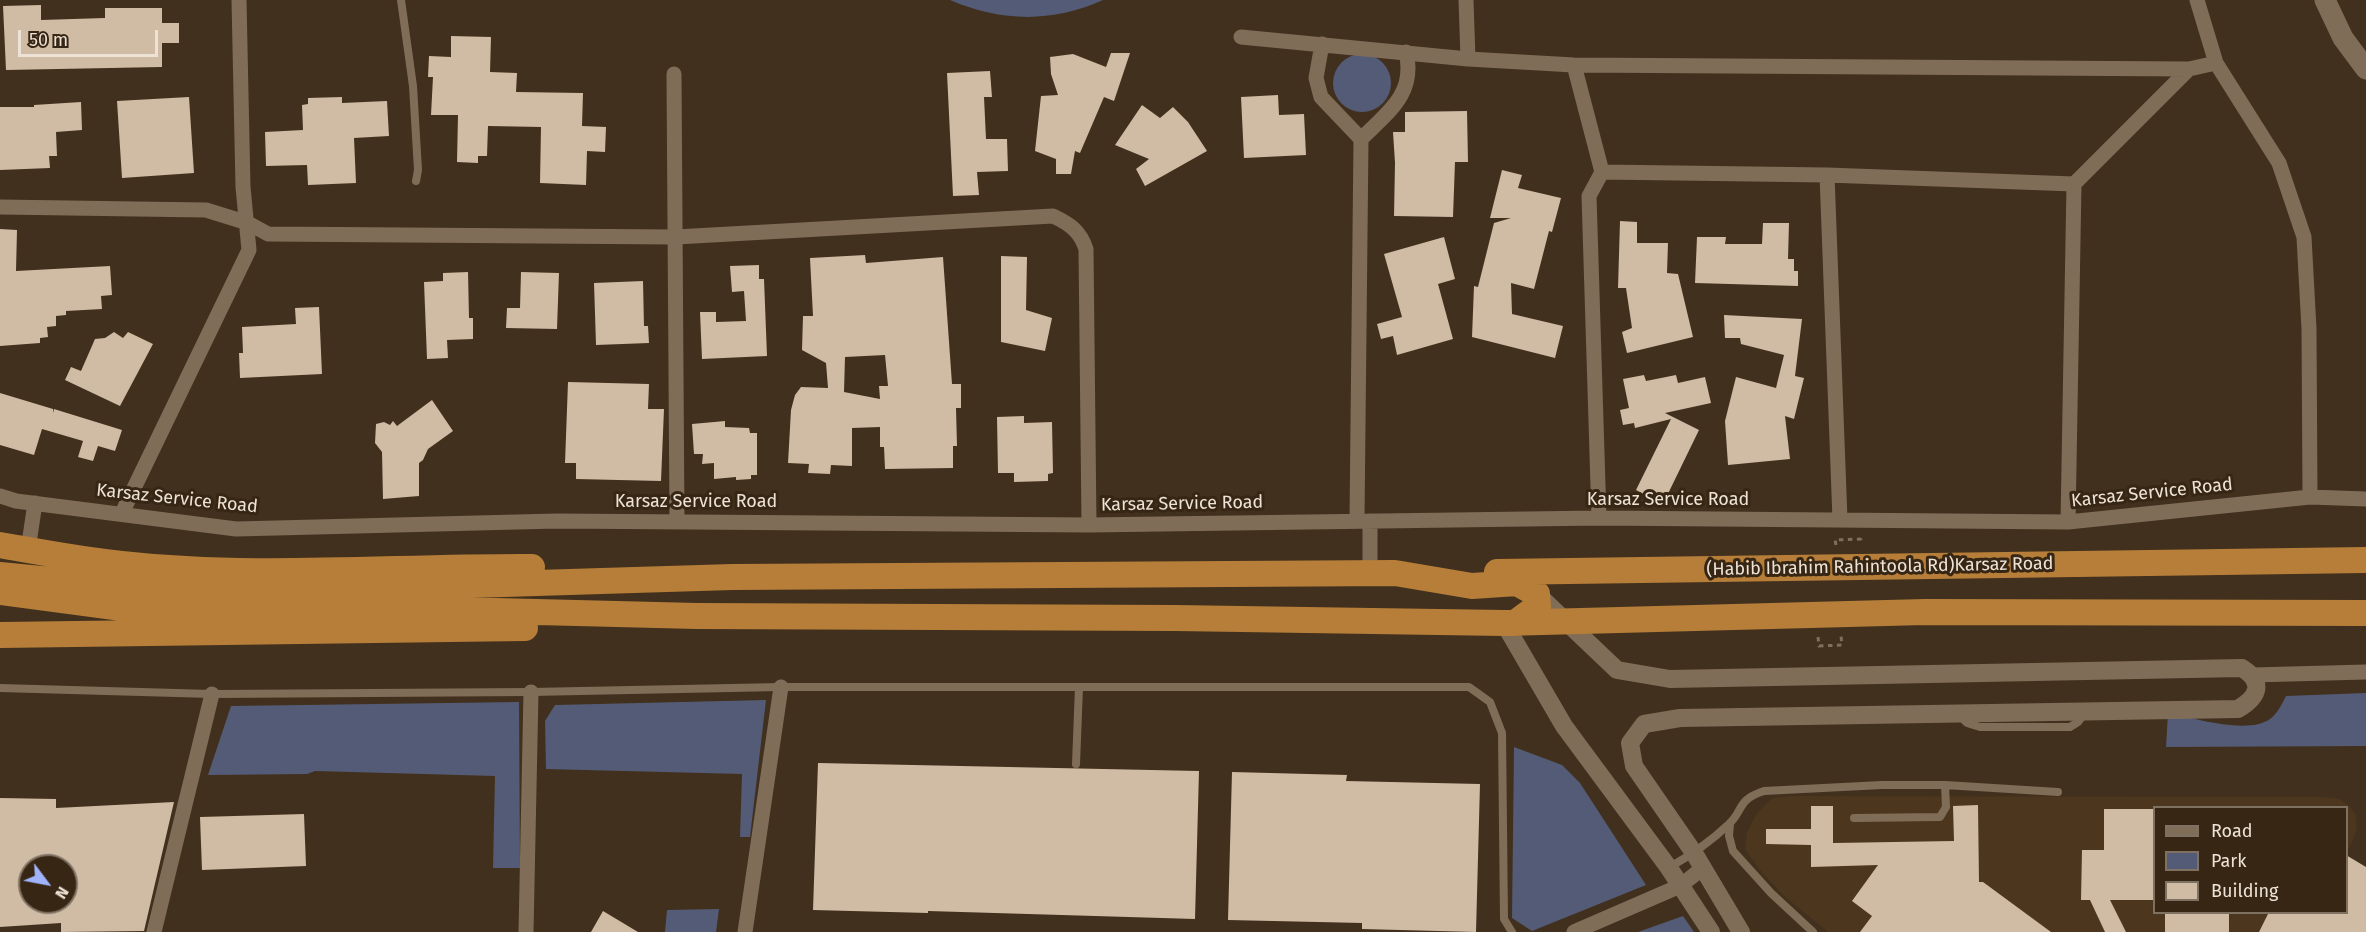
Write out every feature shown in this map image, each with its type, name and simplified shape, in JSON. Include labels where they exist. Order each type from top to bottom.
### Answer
[{"type":"highway","points":[[0,545],[121,564],[192,568],[246,570],[462,566],[661,567],[732,577]]},
{"type":"highway","name":"(Habib Ibrahim Rahintoola Rd)Karsaz Road","points":[[1382,573],[2366,560]]},
{"type":"highway","points":[[0,575],[113,586],[362,588],[732,577],[1382,573],[1472,586],[1517,583],[1537,594],[1538,606],[1509,623]]},
{"type":"highway","points":[[0,592],[122,608],[496,611],[697,616],[1163,618],[1509,623],[1925,612],[2366,614]]},
{"type":"highway","points":[[0,635],[522,628],[697,616]]},
{"type":"highway","points":[[0,624],[50,634]]},
{"type":"main road","points":[[2325,0],[2343,38],[2366,69]]},
{"type":"street","points":[[122,513],[249,250],[243,187],[239,0]]},
{"type":"street","points":[[1466,0],[1468,59]]},
{"type":"street","points":[[2197,0],[2216,63],[2279,163],[2304,237],[2309,329],[2310,497]]},
{"type":"street","points":[[1241,37],[1468,59],[1574,65],[2189,69],[2216,63]]},
{"type":"street","points":[[1322,44],[1316,78],[1321,97],[1360,139],[1363,520],[1382,573]]},
{"type":"street","points":[[1360,139],[1398,102],[1407,86],[1409,66],[1406,52]]},
{"type":"street","points":[[1574,65],[1602,172],[1589,196],[1599,518]]},
{"type":"street","points":[[2068,522],[2074,184],[2189,69]]},
{"type":"street","points":[[674,74],[677,522]]},
{"type":"street","points":[[1602,172],[1827,175],[2074,184]]},
{"type":"street","points":[[1827,175],[1840,520]]},
{"type":"street","points":[[0,207],[206,210],[248,223],[268,234],[676,237],[1053,216],[1069,224],[1081,235],[1086,249],[1089,525]]},
{"type":"street","name":"Karsaz Service Road","points":[[0,496],[16,501],[236,529],[557,521],[1089,525],[1599,518],[2068,522],[2310,497],[2366,499]]},
{"type":"street","points":[[28,550],[35,503]]},
{"type":"street","points":[[1537,594],[1617,670],[1670,679],[2242,668],[2252,675],[2257,684],[2256,693],[2250,702],[2238,710],[1680,718],[1644,724],[1630,743],[1634,766],[1699,861],[1742,932]]},
{"type":"street","points":[[1509,623],[1564,726],[1669,868],[1711,932]]},
{"type":"street","points":[[2252,675],[2366,672]]},
{"type":"street","points":[[745,932],[781,687]]},
{"type":"street","points":[[526,932],[531,692]]},
{"type":"street","points":[[154,932],[212,694]]},
{"type":"street","points":[[1574,932],[1680,885],[1699,861]]},
{"type":"lane","points":[[401,0],[413,86],[418,170],[416,181]]},
{"type":"lane","points":[[0,688],[212,694],[531,692],[781,687],[1468,687],[1490,702],[1502,733],[1504,919],[1512,932]]},
{"type":"lane","points":[[1076,764],[1079,687]]},
{"type":"lane","points":[[1669,868],[1699,861],[1730,823],[1743,802],[1752,794],[1764,790],[1945,785],[2058,792]]},
{"type":"lane","points":[[1854,818],[1940,817],[1946,807],[1945,785]]},
{"type":"lane","points":[[1730,823],[1729,836],[1733,851],[1771,893],[1813,932]]},
{"type":"path","points":[[1837,552],[1835,540],[1861,539]]},
{"type":"path","points":[[1819,646],[1842,645]]},
{"type":"shaded area","points":[[1791,796],[2323,797],[2338,798],[2349,806],[2356,815],[2357,829],[2348,851],[2348,806],[2153,806],[2153,914],[2319,914],[2311,932],[1828,932],[1784,896],[1759,869],[1745,849],[1747,832],[1757,813],[1772,798]]},
{"type":"green space","points":[[950,0],[1103,0],[1065,13],[1026,17],[988,13]]},
{"type":"green space","points":[[1362,54],[1378,59],[1386,67],[1391,83],[1386,99],[1378,107],[1362,112],[1346,107],[1338,99],[1333,83],[1338,67],[1346,59]]},
{"type":"green space","points":[[2366,693],[2366,746],[2166,747],[2168,713],[2220,724],[2248,726],[2270,719],[2286,696]]},
{"type":"green space","points":[[766,700],[750,837],[740,837],[742,774],[546,769],[545,721],[555,705]]},
{"type":"green space","points":[[519,702],[520,868],[493,868],[495,776],[315,771],[307,774],[208,775],[231,706]]},
{"type":"green space","points":[[1514,747],[1562,765],[1580,783],[1646,885],[1532,931],[1512,918]]},
{"type":"green space","points":[[719,909],[716,932],[665,932],[667,910]]},
{"type":"green space","points":[[1683,916],[1694,932],[1638,932]]},
{"type":"building","points":[[41,5],[41,20],[105,18],[105,8],[162,8],[162,23],[179,23],[179,43],[162,43],[162,67],[6,70],[3,6]]},
{"type":"building","points":[[451,36],[491,37],[490,72],[517,73],[516,92],[583,93],[582,126],[606,127],[605,152],[587,151],[586,185],[540,183],[541,127],[488,126],[487,156],[478,156],[478,163],[457,162],[458,115],[431,115],[433,77],[428,77],[429,56],[451,57]]},
{"type":"building","points":[[1111,53],[1130,53],[1114,101],[1104,97],[1080,153],[1075,151],[1071,174],[1056,174],[1056,159],[1035,151],[1041,96],[1058,95],[1051,74],[1050,57],[1073,54],[1106,67]]},
{"type":"building","points":[[990,71],[992,97],[984,97],[986,139],[1007,139],[1008,171],[977,172],[979,195],[953,196],[947,73]]},
{"type":"building","points":[[1278,95],[1279,115],[1304,114],[1306,155],[1244,158],[1241,97]]},
{"type":"building","points":[[189,97],[194,173],[122,178],[117,101]]},
{"type":"building","points":[[342,97],[342,103],[387,101],[389,136],[354,138],[356,183],[308,185],[307,165],[266,166],[265,132],[303,130],[302,105],[308,104],[308,98]]},
{"type":"building","points":[[81,102],[82,130],[56,132],[57,156],[49,156],[50,168],[0,170],[0,107],[34,107],[34,105]]},
{"type":"building","points":[[1142,105],[1160,118],[1173,107],[1188,122],[1207,151],[1145,186],[1136,169],[1149,159],[1115,145]]},
{"type":"building","points":[[1467,111],[1468,162],[1455,162],[1453,217],[1394,216],[1393,132],[1405,132],[1405,112]]},
{"type":"building","points":[[1502,170],[1522,175],[1518,188],[1561,198],[1552,232],[1549,231],[1534,289],[1511,283],[1512,314],[1563,326],[1555,358],[1472,337],[1474,286],[1478,287],[1494,223],[1511,218],[1490,218]]},
{"type":"building","points":[[1620,221],[1637,222],[1637,243],[1668,243],[1667,273],[1678,274],[1693,337],[1627,353],[1622,332],[1632,328],[1626,288],[1618,288]]},
{"type":"building","points":[[1763,223],[1789,223],[1788,259],[1794,259],[1794,271],[1798,271],[1798,286],[1695,283],[1697,237],[1726,237],[1725,244],[1762,244]]},
{"type":"building","points":[[0,229],[17,230],[16,271],[110,266],[112,295],[101,296],[102,309],[66,311],[66,315],[56,316],[56,326],[47,327],[48,337],[40,338],[40,343],[0,346]]},
{"type":"building","points":[[1444,237],[1455,279],[1438,284],[1453,339],[1397,355],[1393,336],[1381,339],[1377,324],[1402,317],[1384,254]]},
{"type":"building","points":[[865,255],[866,263],[943,257],[952,384],[961,384],[961,408],[956,408],[957,446],[953,446],[953,468],[885,469],[884,447],[880,447],[880,427],[852,428],[852,466],[831,465],[830,474],[808,473],[809,464],[788,463],[791,410],[795,395],[801,387],[828,388],[826,363],[802,350],[803,316],[813,316],[810,258]],"holes":[[[885,355],[888,386],[879,386],[880,399],[844,392],[845,357]]]},
{"type":"building","points":[[1001,256],[1027,257],[1026,310],[1052,318],[1045,351],[1001,342]]},
{"type":"building","points":[[759,265],[759,279],[764,279],[767,356],[702,359],[700,312],[716,312],[716,322],[746,321],[744,291],[732,292],[730,266]]},
{"type":"building","points":[[468,272],[469,318],[473,318],[473,339],[447,340],[448,358],[427,359],[424,282],[443,281],[443,273]]},
{"type":"building","points":[[521,272],[559,273],[557,329],[506,328],[507,308],[520,308]]},
{"type":"building","points":[[643,281],[644,326],[648,326],[649,343],[596,345],[594,283]]},
{"type":"building","points":[[319,307],[322,374],[240,378],[239,353],[243,353],[242,327],[296,324],[295,308]]},
{"type":"building","points":[[1724,315],[1802,319],[1795,376],[1804,378],[1794,419],[1785,416],[1790,459],[1728,465],[1725,421],[1736,377],[1776,388],[1784,355],[1741,344],[1740,338],[1725,338]]},
{"type":"building","points":[[114,332],[123,338],[128,332],[153,344],[120,406],[65,380],[71,367],[81,371],[95,339],[105,338]]},
{"type":"building","points":[[1644,375],[1646,381],[1676,375],[1678,383],[1705,377],[1711,403],[1665,413],[1699,430],[1663,504],[1636,490],[1671,419],[1635,428],[1634,423],[1623,425],[1620,410],[1629,408],[1623,379]]},
{"type":"building","points":[[568,382],[649,384],[648,409],[664,409],[661,481],[576,479],[576,463],[565,463]]},
{"type":"building","points":[[0,393],[53,409],[53,413],[54,409],[122,430],[115,451],[98,446],[93,461],[78,457],[83,441],[42,429],[34,455],[0,445]]},
{"type":"building","points":[[432,400],[453,431],[428,449],[419,463],[419,496],[383,499],[382,452],[375,443],[376,424],[384,422],[390,425],[393,421],[397,426]]},
{"type":"building","points":[[1024,416],[1024,423],[1052,422],[1053,473],[1048,474],[1048,481],[1014,482],[1014,473],[998,473],[997,417]]},
{"type":"building","points":[[725,421],[725,427],[749,428],[750,433],[757,433],[757,475],[751,475],[751,479],[736,480],[736,477],[714,479],[714,463],[702,464],[703,454],[694,454],[692,424]]},
{"type":"building","points":[[818,763],[1199,771],[1195,919],[813,910]]},
{"type":"building","points":[[1232,772],[1347,775],[1346,781],[1480,784],[1476,932],[1362,929],[1362,923],[1228,920]]},
{"type":"building","points":[[0,798],[56,799],[56,808],[174,802],[144,931],[61,932],[61,923],[0,927]]},
{"type":"building","points":[[1978,805],[1979,882],[1983,882],[2051,932],[1860,932],[1872,916],[1852,901],[1878,865],[1811,867],[1811,845],[1766,844],[1766,829],[1811,829],[1811,806],[1833,806],[1833,843],[1954,841],[1953,806]]},
{"type":"building","points":[[2104,809],[2153,809],[2153,900],[2110,900],[2126,932],[2105,932],[2090,900],[2081,900],[2082,850],[2104,850]]},
{"type":"building","points":[[304,814],[306,866],[202,870],[200,817]]},
{"type":"building","points":[[2348,856],[2366,867],[2366,932],[2259,932],[2268,914],[2348,914]]},
{"type":"building","points":[[603,911],[638,932],[591,932]]},
{"type":"building","points":[[2165,914],[2229,914],[2229,932],[2165,932]]}]
